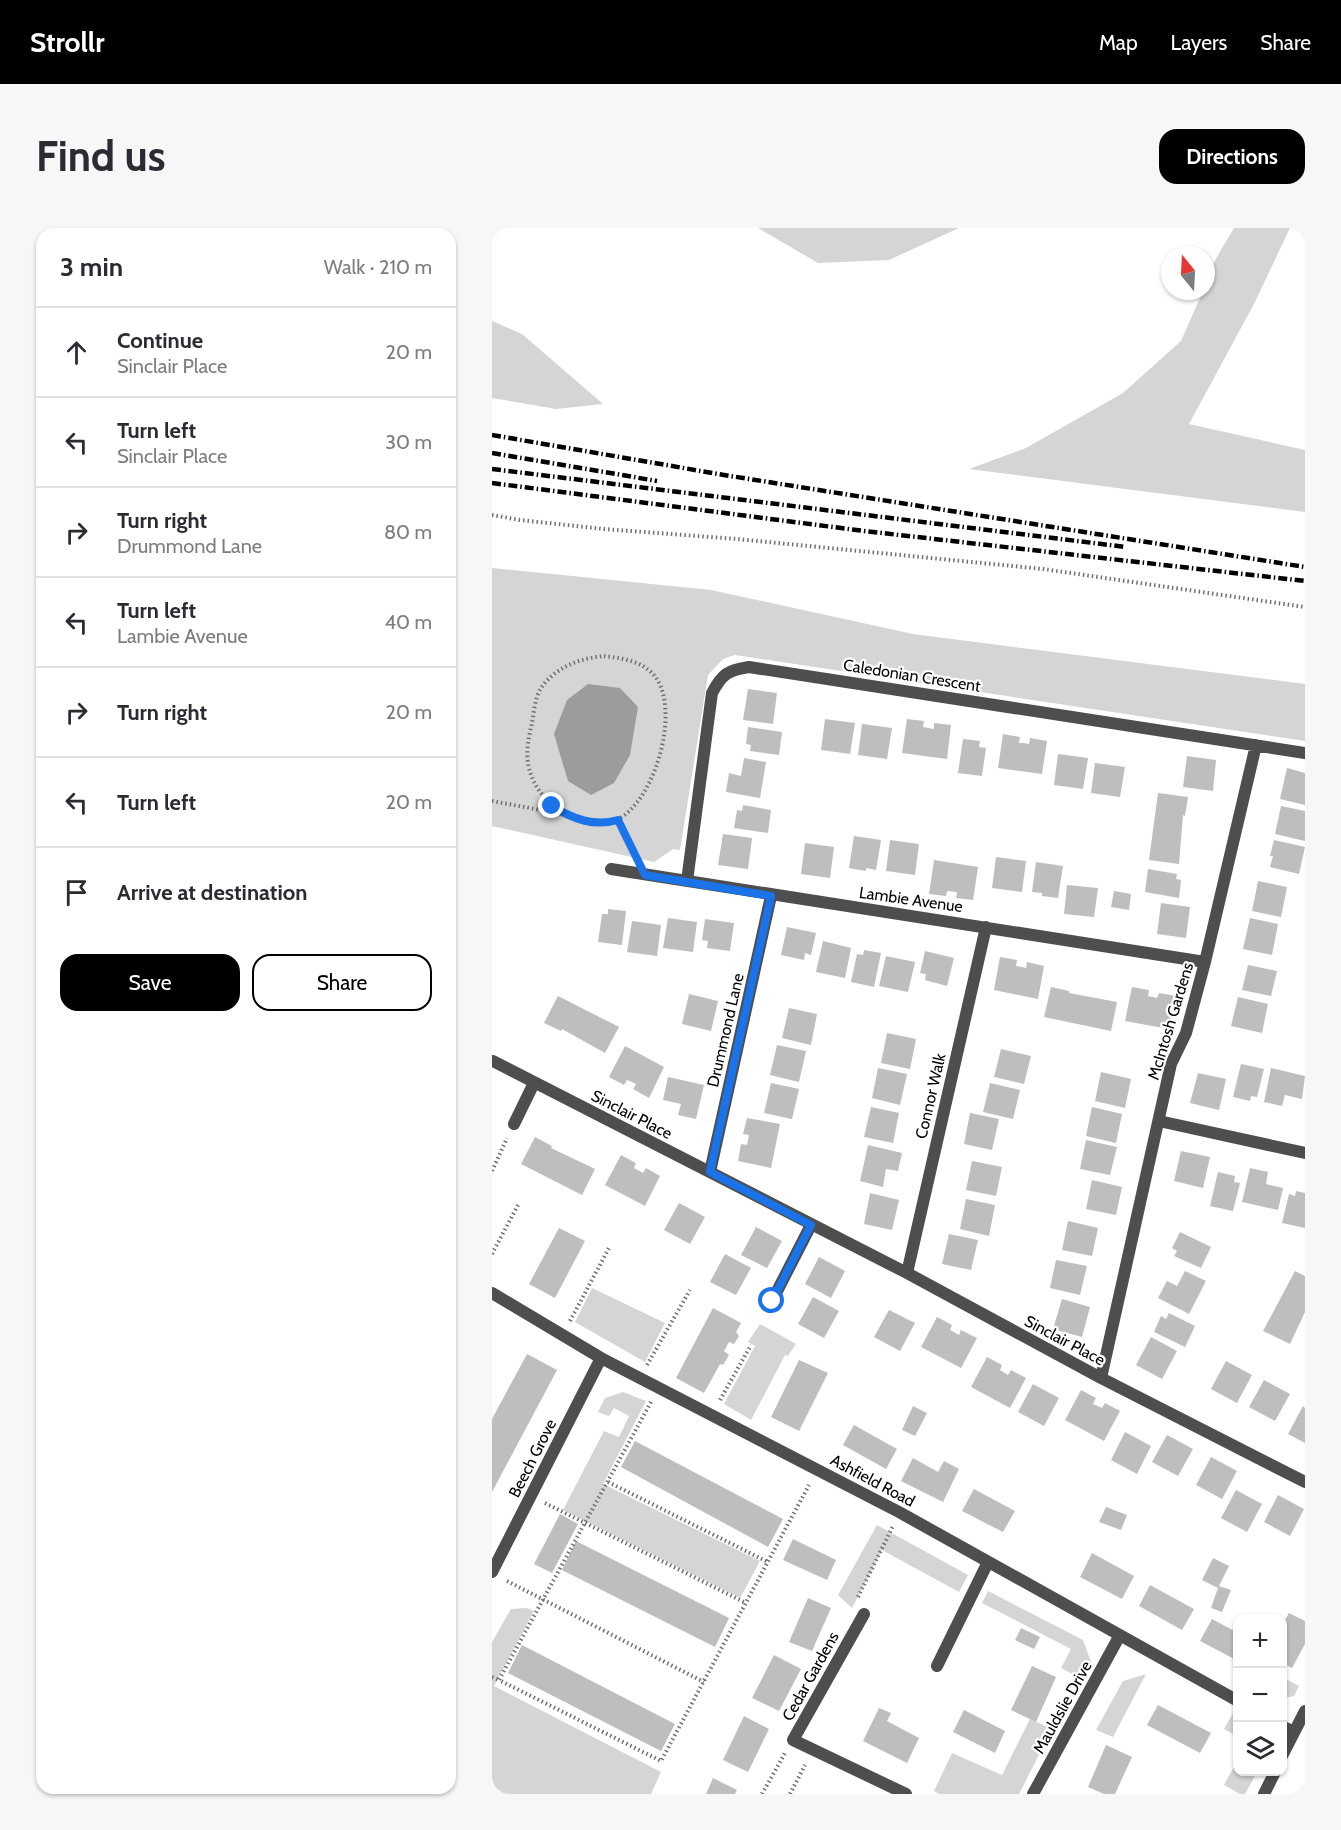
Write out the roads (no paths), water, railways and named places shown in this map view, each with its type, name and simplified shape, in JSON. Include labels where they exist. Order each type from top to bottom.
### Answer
[{"type":"street","name":"Caledonian Crescent","points":[[687,881],[712,693],[719,680],[728,672],[738,669],[749,667],[1305,753]]},
{"type":"street","name":"McIntosh Gardens","points":[[1101,1378],[1171,1064],[1186,1033],[1206,962],[1256,745]]},
{"type":"street","name":"Lambie Avenue","points":[[611,869],[771,896],[1206,962]]},
{"type":"street","name":"Drummond Lane","points":[[710,1172],[771,896]]},
{"type":"street","name":"Connor Walk","points":[[907,1273],[986,927]]},
{"type":"street","name":"Sinclair Place","points":[[493,1061],[907,1273],[1101,1378],[1305,1482]]},
{"type":"street","points":[[514,1124],[534,1083]]},
{"type":"street","points":[[1159,1121],[1305,1153]]},
{"type":"street","points":[[772,1301],[811,1225]]},
{"type":"street","name":"Ashfield Road","points":[[492,1293],[600,1358],[899,1512],[1233,1698]]},
{"type":"street","name":"Beech Grove","points":[[497,1575],[532,1496],[600,1358]]},
{"type":"street","points":[[937,1666],[988,1562]]},
{"type":"street","name":"Cedar Gardens","points":[[864,1614],[793,1740],[906,1794]]},
{"type":"street","name":"Mauldslie Drive","points":[[1033,1794],[1120,1635]]},
{"type":"street","points":[[1287,1746],[1305,1711]]},
{"type":"street","points":[[1287,1728],[1294,1732]]},
{"type":"street","points":[[1264,1794],[1273,1776]]},
{"type":"railway","points":[[492,435],[724,475],[1305,567]]},
{"type":"railway","points":[[492,453],[657,481]]},
{"type":"railway","points":[[492,469],[1126,547]]},
{"type":"railway","points":[[492,483],[864,531],[1305,581]]}]
